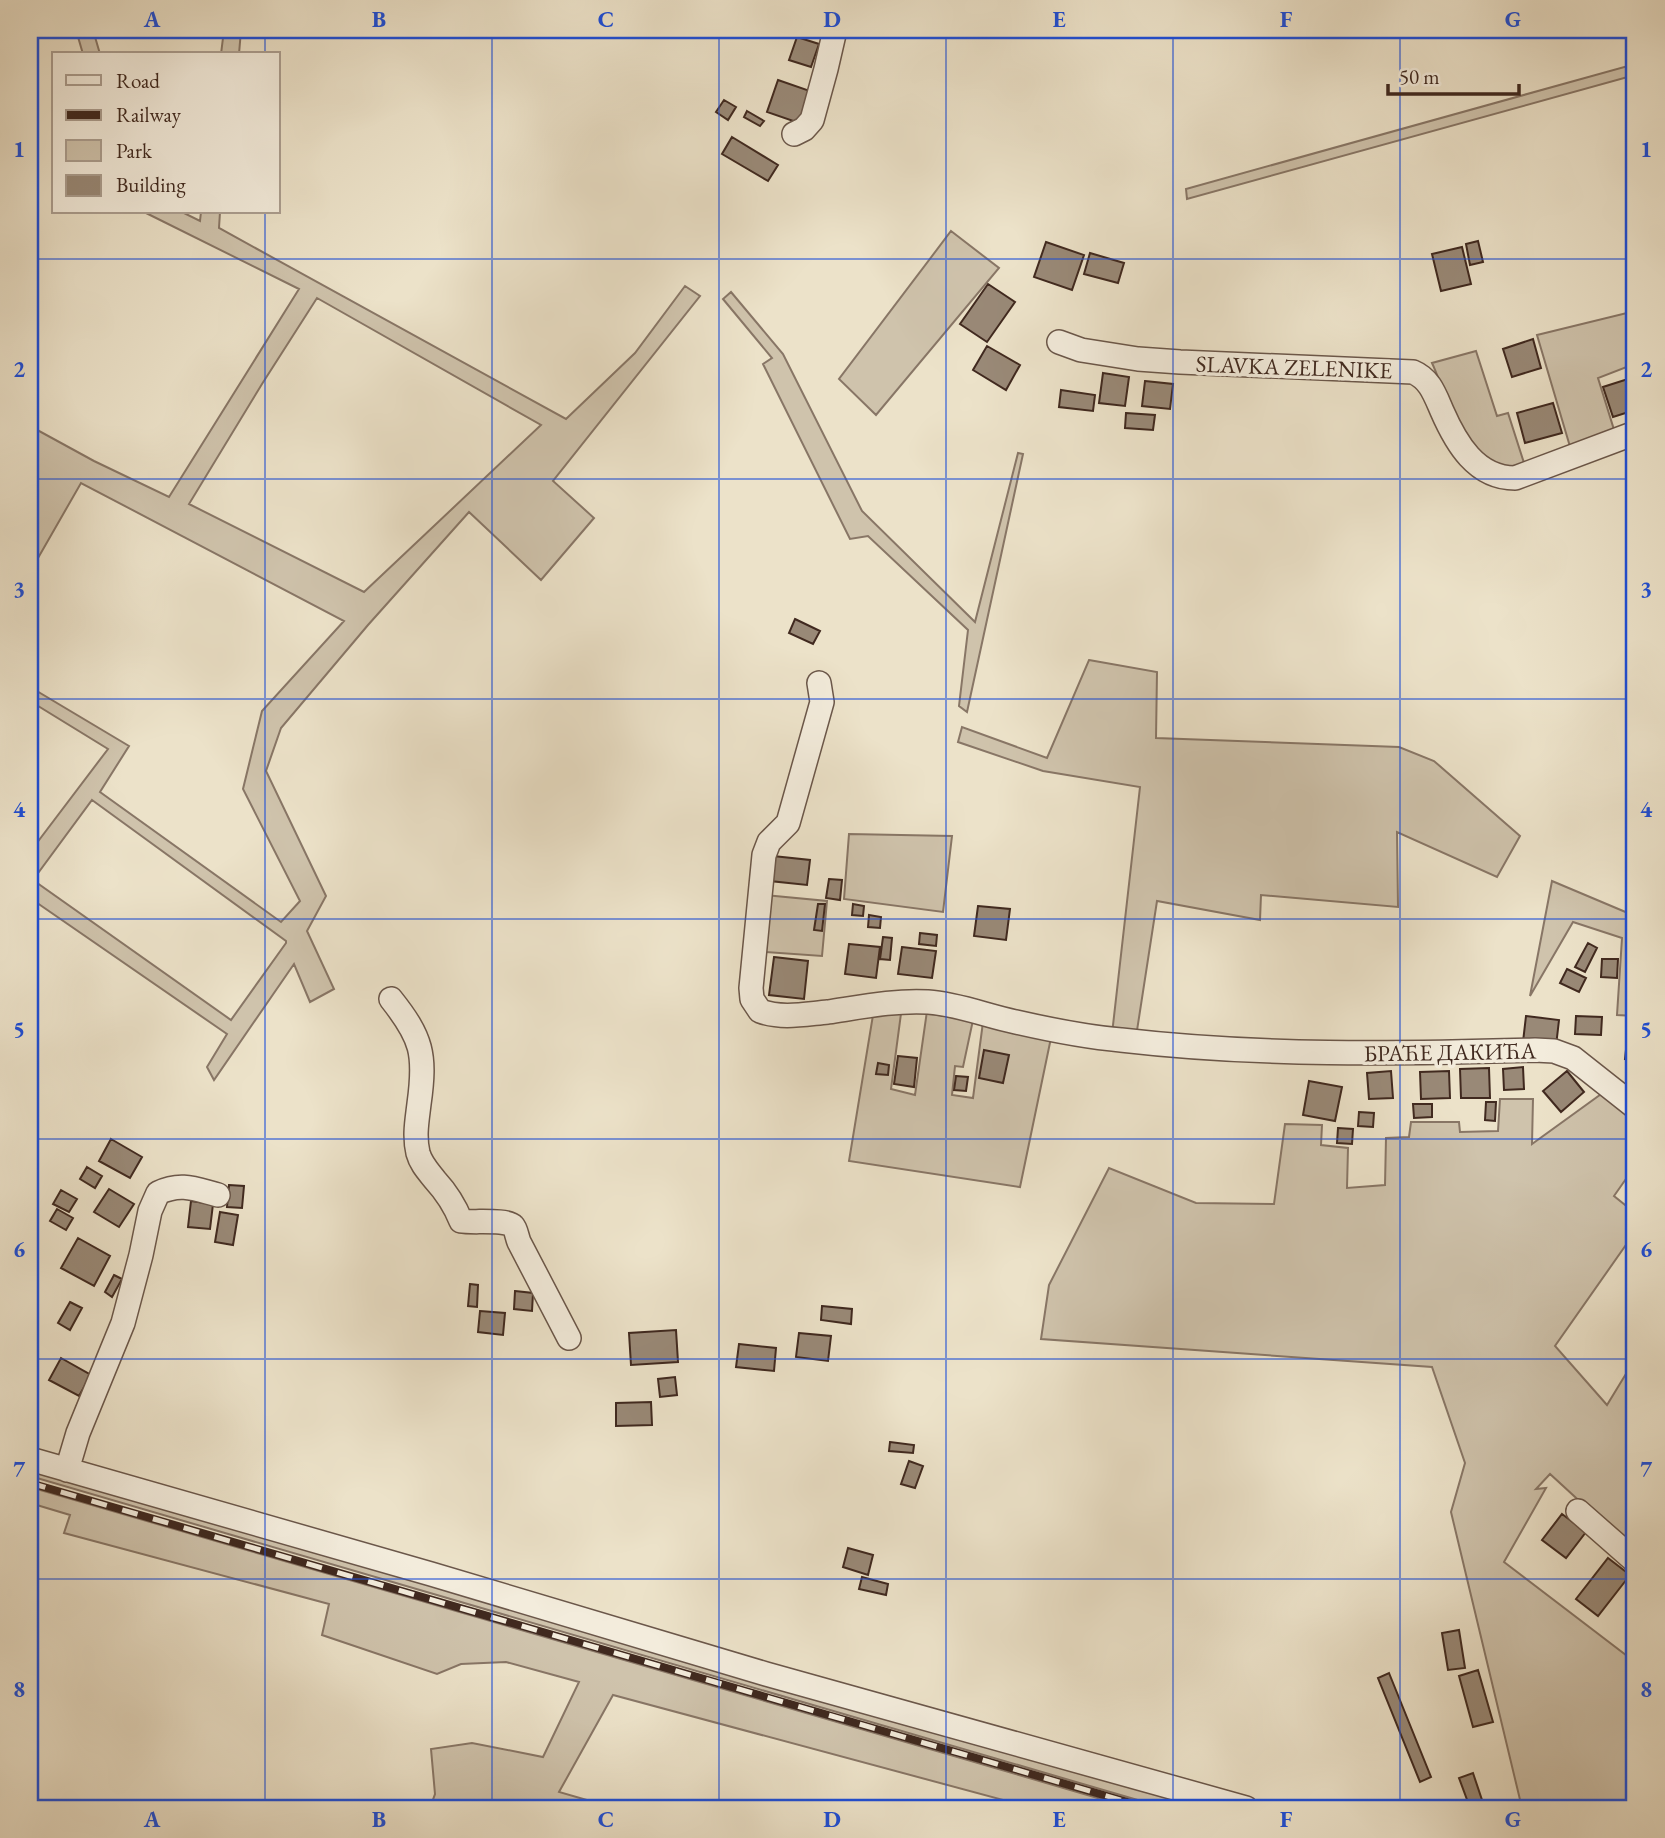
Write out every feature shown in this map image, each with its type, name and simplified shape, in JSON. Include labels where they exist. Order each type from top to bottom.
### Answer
[{"type":"street","points":[[794,134],[804,129],[811,120],[835,30]]},
{"type":"street","name":"SLAVKA ZELENIKE","points":[[1059,342],[1081,350],[1138,359],[1413,372],[1428,381],[1468,457],[1479,467],[1503,478],[1515,478],[1635,433]]},
{"type":"street","name":"БРАЋЕ ДАКИЋА","points":[[819,683],[822,702],[788,823],[769,842],[764,855],[751,988],[752,999],[760,1011],[782,1016],[884,1004],[931,1002],[1089,1036],[1199,1047],[1334,1054],[1555,1051],[1573,1058],[1635,1107]]},
{"type":"street","points":[[391,999],[408,1021],[419,1043],[423,1065],[416,1140],[424,1167],[446,1194],[461,1221],[508,1222],[513,1226],[569,1338]]},
{"type":"street","points":[[67,1470],[78,1433],[122,1323],[150,1211],[158,1193],[170,1187],[185,1186],[218,1195]]},
{"type":"street","points":[[30,1459],[1218,1805],[1246,1808]]},
{"type":"street","points":[[1578,1511],[1635,1561]]},
{"type":"green space","points":[[76,30],[93,30],[99,52],[82,52]]},
{"type":"green space","points":[[224,30],[241,30],[239,52],[221,52]]},
{"type":"green space","points":[[1635,64],[1635,75],[1187,199],[1186,189]]},
{"type":"green space","points":[[148,214],[186,214],[200,221],[201,214],[220,214],[219,228],[566,419],[635,353],[685,286],[700,296],[553,481],[594,518],[541,580],[469,512],[281,728],[266,771],[326,896],[307,931],[334,989],[310,1002],[294,964],[214,1080],[207,1067],[227,1034],[30,898],[30,852],[108,749],[30,701],[30,687],[129,746],[100,792],[281,922],[300,901],[243,789],[262,711],[344,621],[81,483],[30,572],[30,426],[169,497],[299,289]],"holes":[[[317,298],[541,425],[364,592],[189,504]],[[92,800],[286,941],[231,1020],[33,880]]]},
{"type":"green space","points":[[951,231],[999,268],[876,415],[839,379]]},
{"type":"green space","points":[[731,292],[783,354],[862,511],[975,622],[1018,453],[1023,454],[967,712],[959,706],[968,630],[868,536],[850,539],[763,364],[772,358],[723,299]]},
{"type":"green space","points":[[1635,311],[1635,383],[1629,366],[1598,378],[1615,433],[1571,450],[1537,335]]},
{"type":"green space","points":[[1476,351],[1497,416],[1508,413],[1524,463],[1504,468],[1488,463],[1474,451],[1453,416],[1432,363]]},
{"type":"green space","points":[[1089,660],[1157,672],[1156,738],[1399,747],[1434,761],[1520,836],[1497,877],[1397,832],[1398,907],[1261,895],[1260,920],[1157,901],[1136,1037],[1112,1034],[1140,787],[1043,771],[958,742],[962,727],[1047,758]]},
{"type":"green space","points":[[849,834],[952,836],[943,912],[844,899]]},
{"type":"green space","points":[[1552,881],[1635,916],[1635,1016],[1617,1015],[1622,938],[1573,922],[1530,996]]},
{"type":"green space","points":[[753,894],[827,901],[822,956],[750,951]]},
{"type":"green space","points":[[902,1006],[891,1089],[915,1095],[927,1011],[973,1020],[963,1067],[955,1066],[952,1095],[973,1098],[983,1022],[1052,1033],[1020,1187],[849,1161],[874,1009]]},
{"type":"green space","points":[[1604,1092],[1635,1117],[1635,1166],[1614,1196],[1635,1213],[1635,1232],[1555,1346],[1607,1405],[1635,1359],[1635,1430],[1630,1436],[1635,1442],[1635,1552],[1550,1474],[1536,1489],[1546,1488],[1504,1562],[1635,1662],[1635,1808],[1522,1808],[1451,1512],[1465,1463],[1432,1367],[1041,1339],[1049,1285],[1109,1168],[1196,1203],[1274,1204],[1285,1124],[1322,1125],[1321,1145],[1348,1148],[1347,1188],[1385,1185],[1386,1138],[1409,1137],[1411,1122],[1459,1122],[1460,1132],[1498,1131],[1500,1099],[1533,1099],[1532,1144]]},
{"type":"green space","points":[[30,1465],[1198,1803],[1201,1808],[1165,1808],[30,1476]]},
{"type":"green space","points":[[30,1487],[1132,1808],[1033,1808],[613,1695],[559,1792],[597,1803],[603,1808],[488,1808],[476,1802],[472,1808],[430,1808],[435,1794],[431,1749],[472,1743],[543,1757],[579,1682],[506,1662],[461,1664],[437,1674],[322,1635],[329,1604],[64,1533],[70,1515],[30,1503]]},
{"type":"building","points":[[797,37],[819,44],[811,67],[789,60]]},
{"type":"building","points":[[778,80],[810,91],[799,123],[767,112]]},
{"type":"building","points":[[724,100],[736,107],[728,120],[716,112]]},
{"type":"building","points":[[747,111],[764,121],[760,126],[744,117]]},
{"type":"building","points":[[732,137],[778,165],[768,181],[722,154]]},
{"type":"building","points":[[1478,241],[1483,262],[1470,265],[1466,244]]},
{"type":"building","points":[[1046,242],[1084,255],[1072,290],[1034,277]]},
{"type":"building","points":[[1462,247],[1471,284],[1441,291],[1432,254]]},
{"type":"building","points":[[1090,253],[1124,263],[1118,283],[1084,274]]},
{"type":"building","points":[[988,284],[1015,302],[987,342],[960,324]]},
{"type":"building","points":[[1533,339],[1541,368],[1512,377],[1503,349]]},
{"type":"building","points":[[987,346],[1020,365],[1006,390],[973,370]]},
{"type":"building","points":[[1103,373],[1129,377],[1125,406],[1099,403]]},
{"type":"building","points":[[1631,378],[1635,392],[1635,410],[1613,417],[1603,387]]},
{"type":"building","points":[[1145,381],[1173,384],[1170,409],[1142,406]]},
{"type":"building","points":[[1061,390],[1095,395],[1093,411],[1059,407]]},
{"type":"building","points":[[1553,403],[1562,433],[1525,443],[1517,413]]},
{"type":"building","points":[[1126,413],[1155,415],[1153,430],[1125,428]]},
{"type":"building","points":[[795,619],[820,631],[813,644],[789,633]]},
{"type":"building","points":[[773,856],[810,860],[807,885],[770,881]]},
{"type":"building","points":[[829,879],[842,880],[840,900],[826,898]]},
{"type":"building","points":[[818,904],[825,904],[822,931],[814,930]]},
{"type":"building","points":[[853,904],[864,906],[863,916],[852,915]]},
{"type":"building","points":[[978,906],[1010,909],[1006,940],[974,936]]},
{"type":"building","points":[[869,915],[881,917],[880,928],[868,927]]},
{"type":"building","points":[[920,933],[937,935],[936,946],[919,944]]},
{"type":"building","points":[[883,937],[892,938],[890,960],[880,959]]},
{"type":"building","points":[[1588,943],[1597,948],[1585,972],[1575,967]]},
{"type":"building","points":[[849,944],[880,947],[876,978],[845,974]]},
{"type":"building","points":[[902,947],[936,951],[932,978],[898,974]]},
{"type":"building","points":[[774,957],[808,961],[804,999],[769,995]]},
{"type":"building","points":[[1602,959],[1618,959],[1617,978],[1601,977]]},
{"type":"building","points":[[1567,969],[1586,978],[1579,992],[1560,983]]},
{"type":"building","points":[[1526,1016],[1559,1020],[1556,1046],[1523,1042]]},
{"type":"building","points":[[1576,1016],[1602,1017],[1601,1035],[1575,1034]]},
{"type":"building","points":[[1629,1021],[1635,1021],[1635,1060],[1625,1059]]},
{"type":"building","points":[[984,1050],[1009,1055],[1003,1083],[979,1078]]},
{"type":"building","points":[[898,1056],[917,1058],[914,1087],[894,1084]]},
{"type":"building","points":[[878,1063],[889,1065],[888,1075],[876,1074]]},
{"type":"building","points":[[1523,1067],[1524,1089],[1504,1090],[1503,1069]]},
{"type":"building","points":[[1489,1068],[1490,1098],[1461,1098],[1460,1069]]},
{"type":"building","points":[[1391,1071],[1393,1098],[1369,1099],[1367,1073]]},
{"type":"building","points":[[1449,1071],[1450,1098],[1421,1099],[1420,1072]]},
{"type":"building","points":[[1567,1071],[1584,1092],[1561,1112],[1543,1091]]},
{"type":"building","points":[[956,1076],[968,1077],[966,1091],[954,1090]]},
{"type":"building","points":[[1309,1081],[1342,1087],[1335,1121],[1303,1115]]},
{"type":"building","points":[[1486,1102],[1496,1102],[1495,1121],[1485,1120]]},
{"type":"building","points":[[1413,1104],[1432,1104],[1432,1117],[1414,1118]]},
{"type":"building","points":[[1359,1112],[1374,1113],[1373,1127],[1358,1126]]},
{"type":"building","points":[[1338,1128],[1353,1129],[1352,1144],[1337,1143]]},
{"type":"building","points":[[111,1139],[142,1157],[130,1178],[99,1161]]},
{"type":"building","points":[[87,1167],[102,1176],[95,1188],[80,1179]]},
{"type":"building","points":[[229,1185],[244,1186],[242,1208],[227,1207]]},
{"type":"building","points":[[109,1189],[134,1204],[119,1227],[94,1212]]},
{"type":"building","points":[[61,1190],[77,1199],[69,1212],[53,1204]]},
{"type":"building","points":[[191,1201],[213,1204],[210,1229],[188,1227]]},
{"type":"building","points":[[57,1209],[73,1218],[66,1230],[50,1221]]},
{"type":"building","points":[[220,1212],[238,1215],[233,1245],[215,1242]]},
{"type":"building","points":[[78,1238],[110,1256],[94,1286],[61,1268]]},
{"type":"building","points":[[114,1275],[122,1279],[112,1297],[105,1292]]},
{"type":"building","points":[[470,1284],[478,1285],[477,1307],[468,1306]]},
{"type":"building","points":[[515,1291],[533,1293],[532,1311],[514,1309]]},
{"type":"building","points":[[70,1302],[82,1308],[70,1330],[58,1323]]},
{"type":"building","points":[[822,1306],[852,1309],[851,1324],[821,1320]]},
{"type":"building","points":[[480,1311],[505,1313],[503,1335],[478,1332]]},
{"type":"building","points":[[676,1330],[678,1362],[631,1365],[629,1333]]},
{"type":"building","points":[[799,1333],[831,1336],[828,1361],[796,1357]]},
{"type":"building","points":[[739,1344],[776,1348],[774,1371],[736,1367]]},
{"type":"building","points":[[61,1358],[91,1375],[79,1396],[49,1380]]},
{"type":"building","points":[[675,1377],[677,1395],[660,1397],[658,1379]]},
{"type":"building","points":[[651,1402],[652,1425],[616,1426],[616,1403]]},
{"type":"building","points":[[890,1442],[914,1445],[913,1453],[889,1451]]},
{"type":"building","points":[[909,1461],[923,1466],[915,1488],[901,1484]]},
{"type":"building","points":[[1562,1514],[1586,1532],[1566,1558],[1542,1540]]},
{"type":"building","points":[[848,1548],[873,1555],[868,1575],[843,1567]]},
{"type":"building","points":[[1608,1558],[1630,1575],[1598,1616],[1576,1599]]},
{"type":"building","points":[[862,1577],[888,1584],[886,1595],[859,1589]]},
{"type":"building","points":[[1459,1630],[1465,1668],[1448,1670],[1442,1633]]},
{"type":"building","points":[[1478,1670],[1493,1722],[1473,1727],[1459,1676]]},
{"type":"building","points":[[1389,1673],[1431,1777],[1420,1782],[1378,1678]]},
{"type":"building","points":[[1473,1773],[1482,1800],[1469,1805],[1459,1778]]},
{"type":"railway","points":[[30,1483],[1148,1808]]}]
